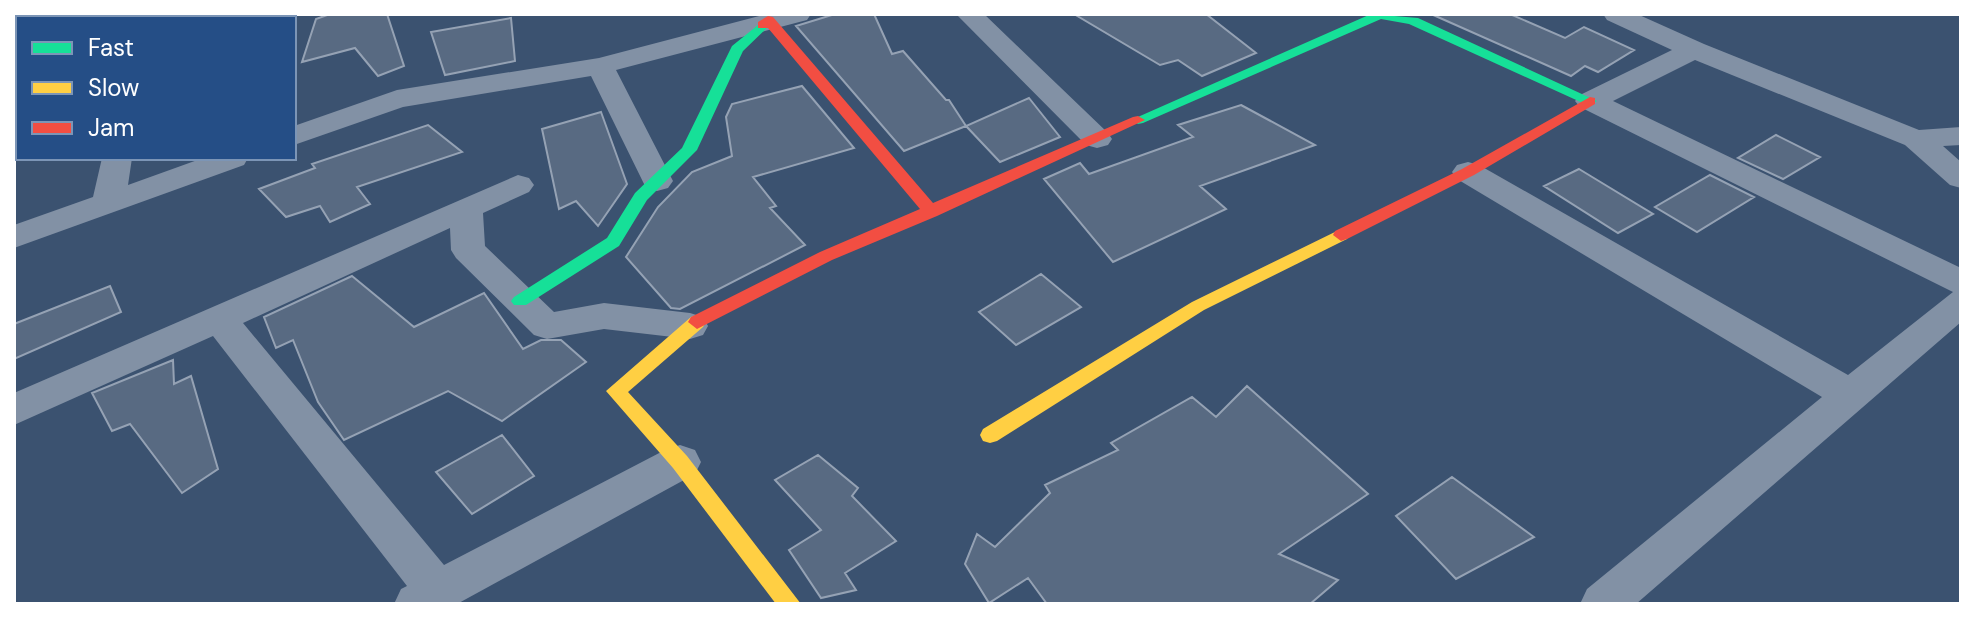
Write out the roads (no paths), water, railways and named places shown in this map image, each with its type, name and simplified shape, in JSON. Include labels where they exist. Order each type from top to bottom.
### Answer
[{"type":"street","points":[[296,135],[397,99],[600,66],[798,14]]},
{"type":"street","points":[[969,14],[1097,139]]},
{"type":"street","points":[[1616,14],[1694,50],[1916,139],[1961,178]]},
{"type":"street","points":[[790,604],[680,462],[616,391],[690,326],[826,256],[1380,15],[1413,21],[1590,101],[1961,282]]},
{"type":"street","points":[[520,301],[613,242],[641,197],[689,150],[737,49],[768,20]]},
{"type":"street","points":[[768,20],[931,212]]},
{"type":"street","points":[[990,435],[1198,306],[1468,172],[1590,101],[1694,50]]},
{"type":"street","points":[[600,66],[657,181]]},
{"type":"street","points":[[1916,139],[1961,136]]},
{"type":"street","points":[[108,203],[117,160]]},
{"type":"street","points":[[14,237],[227,160]]},
{"type":"street","points":[[1468,172],[1850,395]]},
{"type":"street","points":[[14,410],[518,185]]},
{"type":"street","points":[[466,209],[468,250],[547,326],[604,316],[690,326]]},
{"type":"street","points":[[1603,604],[1961,302]]},
{"type":"street","points":[[219,318],[428,597],[680,462]]}]
